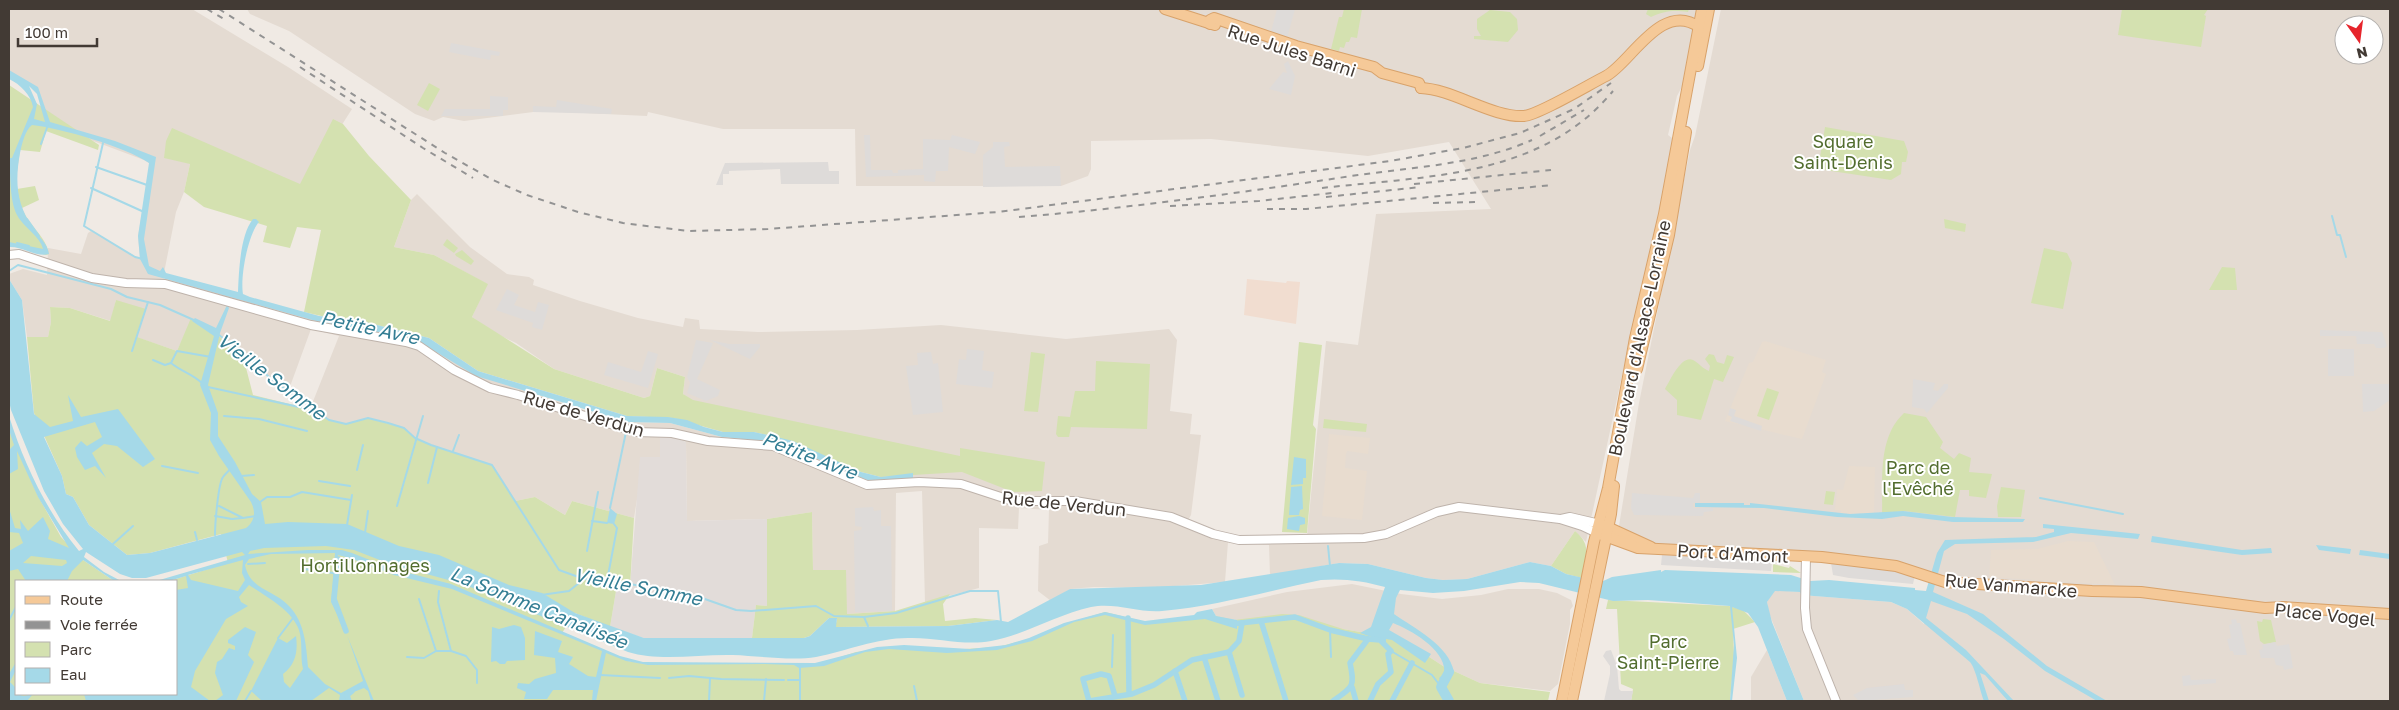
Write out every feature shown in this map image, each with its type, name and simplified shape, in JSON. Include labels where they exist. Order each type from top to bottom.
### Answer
[{"type":"main road","points":[[1702,9],[1702,28]]},
{"type":"main road","points":[[1702,28],[1709,9]]},
{"type":"main road","name":"Rue Jules Barni","points":[[1174,10],[1417,86],[1507,113],[1525,116],[1611,74],[1638,42],[1660,25],[1702,28]]},
{"type":"main road","name":"Boulevard d'Alsace-Lorraine","points":[[1586,608],[1644,334],[1650,319],[1669,235],[1679,154],[1702,28]]},
{"type":"main road","name":"Port d'Amont","points":[[1602,531],[1655,549],[1809,556],[1886,564],[1933,578]]},
{"type":"main road","name":"Rue Vanmarcke","points":[[1933,578],[1945,582],[2092,592],[2101,595],[2135,594],[2162,596],[2265,608]]},
{"type":"main road","name":"Place Vogel","points":[[2265,608],[2283,607],[2390,614]]},
{"type":"main road","points":[[1562,701],[1586,608]]},
{"type":"main road","points":[[1572,701],[1586,608]]},
{"type":"main road","name":"Place Vogel","points":[[2265,608],[2291,615],[2362,617],[2390,622]]},
{"type":"street","name":"Rue de Verdun","points":[[9,255],[19,254],[92,278],[129,283],[150,282],[162,287],[222,300],[311,325],[406,342],[419,346],[454,370],[490,388],[636,432],[672,433],[708,440],[773,446],[867,485],[919,482],[961,484],[1013,501],[1075,501],[1171,517],[1213,534],[1239,540],[1364,538],[1386,534],[1437,512],[1459,507],[1560,520],[1602,531]]},
{"type":"street","points":[[1809,556],[1806,578],[1807,630],[1836,701]]},
{"type":"shaded area","points":[[9,9],[192,9],[288,67],[352,109],[299,192],[190,164],[184,192],[176,212],[163,278],[422,341],[473,373],[584,410],[627,422],[670,423],[722,437],[765,441],[801,452],[867,480],[881,477],[789,440],[754,432],[723,432],[683,394],[685,377],[657,368],[650,396],[644,398],[554,369],[516,343],[495,333],[472,317],[487,284],[434,255],[394,247],[411,200],[417,194],[470,247],[507,274],[529,277],[534,280],[533,285],[580,301],[638,318],[683,327],[685,318],[699,320],[700,329],[758,332],[857,330],[941,325],[1066,339],[1169,329],[1177,340],[1170,411],[1192,414],[1190,434],[1201,435],[1191,515],[1184,527],[1237,537],[1307,536],[1326,341],[1358,345],[1376,214],[1491,209],[1449,142],[1368,156],[1211,139],[1091,141],[1091,169],[1088,176],[1061,186],[856,186],[855,129],[723,129],[648,112],[647,116],[541,111],[464,121],[443,117],[434,121],[415,114],[289,31],[250,14],[247,9],[1705,9],[1688,75],[1677,96],[1668,135],[1676,141],[1642,301],[1625,362],[1586,542],[1575,531],[1551,566],[1530,562],[1467,579],[1443,580],[1426,578],[1368,564],[1339,563],[1270,575],[1269,545],[1228,542],[1225,582],[1151,588],[1094,587],[1070,589],[1051,601],[1038,591],[1039,546],[1048,543],[1049,510],[1019,508],[1018,529],[979,528],[979,588],[925,602],[922,491],[896,493],[895,611],[847,614],[813,571],[812,512],[767,519],[687,521],[686,442],[673,437],[660,436],[660,457],[639,487],[634,518],[572,501],[565,515],[535,497],[515,501],[492,465],[431,445],[415,438],[403,428],[368,418],[346,424],[329,420],[310,409],[339,336],[311,329],[288,392],[216,333],[192,319],[177,351],[136,337],[116,300],[111,321],[70,308],[50,307],[51,322],[48,337],[27,337],[22,300],[9,279],[9,274],[23,269],[47,275],[48,248],[81,254],[88,233],[91,231],[140,259],[138,236],[150,167],[149,163],[144,160],[48,124],[43,103],[35,88],[9,76]]},
{"type":"shaded area","points":[[1277,9],[1295,9],[1287,38],[1271,32]]},
{"type":"shaded area","points":[[1721,9],[2390,9],[2390,701],[1804,701],[1769,613],[1767,602],[1775,590],[1800,592],[1801,595],[1891,602],[1907,609],[1924,624],[1930,577],[1896,566],[1655,549],[1617,538],[1639,403],[1690,150],[1695,136]]},
{"type":"shaded area","points":[[451,43],[500,52],[499,56],[491,55],[490,60],[449,52]]},
{"type":"shaded area","points":[[1288,61],[1295,76],[1291,95],[1269,89],[1283,72],[1287,73],[1284,64]]},
{"type":"shaded area","points":[[490,96],[508,97],[508,110],[503,110],[503,116],[441,116],[445,109],[490,109]]},
{"type":"shaded area","points":[[557,100],[612,109],[611,114],[533,112],[533,106],[556,107]]},
{"type":"shaded area","points":[[864,135],[870,135],[871,170],[892,170],[893,173],[898,173],[898,170],[923,169],[923,139],[950,140],[952,135],[980,142],[975,154],[949,147],[948,171],[936,171],[935,182],[924,181],[924,175],[866,177]]},
{"type":"shaded area","points":[[993,142],[1009,142],[1010,146],[1004,147],[1005,167],[1060,166],[1061,186],[983,187],[983,155],[993,147]]},
{"type":"shaded area","points":[[828,162],[829,171],[839,171],[839,184],[781,184],[780,169],[729,171],[729,174],[723,174],[723,185],[716,185],[725,163]]},
{"type":"shaded area","points":[[1247,279],[1286,283],[1287,281],[1300,282],[1296,324],[1244,315]]},
{"type":"shaded area","points":[[507,289],[519,295],[514,305],[535,312],[538,302],[549,305],[542,330],[532,327],[533,323],[496,310]]},
{"type":"shaded area","points":[[2320,330],[2382,332],[2387,346],[2376,348],[2374,344],[2357,344],[2356,336],[2320,336]]},
{"type":"shaded area","points":[[696,340],[713,343],[697,379],[720,390],[718,396],[706,401],[687,393],[690,383],[687,377]]},
{"type":"shaded area","points":[[710,340],[729,344],[760,344],[760,347],[750,359]]},
{"type":"shaded area","points":[[1765,341],[1826,360],[1822,372],[1826,374],[1802,439],[1725,421],[1749,363],[1753,362],[1762,342]]},
{"type":"shaded area","points":[[967,349],[984,351],[982,370],[994,372],[992,388],[956,384],[959,359],[966,360]]},
{"type":"shaded area","points":[[2328,349],[2354,349],[2354,376],[2328,376]]},
{"type":"shaded area","points":[[648,351],[658,354],[648,388],[604,375],[608,362],[641,372]]},
{"type":"shaded area","points":[[931,352],[933,364],[938,363],[943,412],[913,415],[906,366],[918,365],[917,353]]},
{"type":"shaded area","points":[[1913,379],[1935,383],[1933,390],[1938,391],[1944,384],[1948,384],[1948,388],[1927,413],[1924,409],[1912,407]]},
{"type":"shaded area","points":[[2362,384],[2390,384],[2390,400],[2374,411],[2363,412]]},
{"type":"shaded area","points":[[1730,408],[1736,410],[1734,416],[1762,426],[1761,431],[1730,421],[1732,417],[1728,415]]},
{"type":"shaded area","points":[[1329,434],[1370,438],[1368,454],[1347,451],[1346,454],[1345,468],[1367,471],[1362,520],[1322,516]]},
{"type":"shaded area","points":[[660,436],[673,437],[686,442],[687,521],[767,519],[767,606],[756,605],[752,638],[644,638],[610,627],[617,585],[630,587],[640,457],[660,457]]},
{"type":"shaded area","points":[[1849,466],[1875,467],[1874,514],[1841,513],[1841,511],[1835,510],[1837,489],[1843,490]]},
{"type":"shaded area","points":[[1632,493],[1693,498],[1695,493],[1700,493],[1700,503],[1693,503],[1693,508],[1713,508],[1713,511],[1704,512],[1703,516],[1634,515],[1631,508]]},
{"type":"shaded area","points":[[873,507],[874,511],[881,510],[881,526],[891,526],[892,611],[855,612],[854,531],[861,530],[862,527],[855,526],[855,508]]},
{"type":"shaded area","points":[[2068,541],[2094,542],[2115,585],[1989,577],[1991,550],[2037,549]]},
{"type":"shaded area","points":[[1662,555],[1772,560],[1771,571],[1661,565]]},
{"type":"shaded area","points":[[1831,563],[1896,570],[1915,575],[1913,584],[1849,578],[1833,575]]},
{"type":"shaded area","points":[[1352,584],[1401,594],[1442,599],[1481,595],[1508,589],[1539,589],[1557,593],[1571,600],[1573,606],[1570,610],[1570,624],[1558,684],[1550,691],[1480,683],[1443,666],[1379,624],[1366,633],[1343,629],[1227,619],[1216,616],[1212,609],[1287,592]]},
{"type":"shaded area","points":[[2236,619],[2237,623],[2240,623],[2247,655],[2234,655],[2233,651],[2230,651],[2227,639],[2231,638],[2229,625],[2232,624],[2231,620]]},
{"type":"shaded area","points":[[2275,642],[2277,646],[2289,644],[2293,668],[2284,670],[2283,666],[2276,665],[2274,658],[2261,658],[2259,650],[2263,649],[2262,645]]},
{"type":"shaded area","points":[[1611,650],[1617,666],[1619,689],[1621,691],[1633,691],[1631,701],[1604,701],[1610,666],[1603,656],[1606,651]]},
{"type":"shaded area","points":[[1767,650],[1787,701],[1751,701],[1751,677]]},
{"type":"shaded area","points":[[2190,675],[2191,680],[2216,679],[2216,683],[2183,686],[2182,676]]},
{"type":"shaded area","points":[[1904,684],[1905,690],[1913,690],[1913,697],[1859,701],[1853,695],[1867,688]]},
{"type":"green space","points":[[1344,9],[1362,9],[1357,38],[1351,37],[1349,42],[1346,42],[1344,48],[1340,47],[1339,51],[1331,49],[1339,17],[1342,17]]},
{"type":"green space","points":[[1648,9],[1689,9],[1688,12],[1660,13],[1651,17],[1646,14]]},
{"type":"green space","points":[[2122,9],[2208,9],[2204,15],[2206,16],[2201,47],[2118,35]]},
{"type":"green space","points":[[1490,10],[1510,12],[1517,19],[1518,30],[1508,42],[1474,39],[1474,36],[1481,36],[1477,29],[1477,19]]},
{"type":"green space","points":[[429,83],[440,89],[428,111],[417,105]]},
{"type":"green space","points":[[9,85],[99,145],[98,150],[46,131],[40,152],[20,150],[16,178],[17,189],[35,186],[39,200],[22,208],[28,220],[41,236],[49,254],[46,255],[20,247],[9,247]]},
{"type":"green space","points":[[333,119],[343,124],[369,156],[411,200],[394,247],[434,255],[488,284],[472,317],[554,369],[644,398],[650,396],[657,368],[685,377],[683,394],[693,400],[960,456],[960,448],[1045,462],[1042,491],[1013,492],[962,472],[881,477],[861,472],[777,437],[754,432],[723,432],[673,418],[627,416],[478,371],[429,338],[357,320],[330,318],[304,312],[321,230],[297,227],[290,248],[263,242],[267,226],[204,207],[184,192],[190,164],[164,158],[166,141],[172,128],[300,184]]},
{"type":"green space","name":"Square Saint-Denis","points":[[1825,127],[1904,141],[1908,152],[1906,162],[1902,162],[1901,174],[1891,180],[1818,169]]},
{"type":"green space","points":[[1944,219],[1966,224],[1965,232],[1945,228]]},
{"type":"green space","points":[[447,239],[458,248],[454,253],[443,245]]},
{"type":"green space","points":[[2044,248],[2067,253],[2072,263],[2063,309],[2031,303]]},
{"type":"green space","points":[[462,250],[474,261],[471,265],[456,256],[455,254]]},
{"type":"green space","points":[[2222,267],[2235,268],[2237,290],[2209,290]]},
{"type":"green space","name":"Hortillonnages","points":[[116,300],[146,309],[137,337],[177,351],[191,318],[216,333],[244,360],[253,395],[310,409],[329,420],[346,424],[368,418],[404,428],[415,438],[431,445],[492,465],[515,501],[535,497],[565,515],[572,501],[634,518],[630,587],[617,585],[610,627],[575,613],[562,633],[628,661],[646,664],[818,664],[856,652],[906,646],[948,650],[997,647],[1029,639],[1068,623],[1105,612],[1146,622],[1216,616],[1234,620],[1282,614],[1299,615],[1343,629],[1366,633],[1379,624],[1443,666],[1480,683],[1550,692],[1548,701],[9,701],[9,430],[38,496],[61,537],[83,560],[113,580],[15,580],[15,695],[178,695],[178,580],[172,580],[228,563],[221,534],[150,553],[127,555],[89,525],[73,497],[66,494],[62,476],[34,413],[27,337],[48,337],[51,322],[50,307],[70,308],[110,321]]},
{"type":"green space","points":[[1299,342],[1322,345],[1313,425],[1316,429],[1307,533],[1282,532]]},
{"type":"green space","points":[[1031,352],[1045,354],[1038,412],[1024,411]]},
{"type":"green space","points":[[1709,354],[1714,355],[1717,362],[1724,364],[1727,355],[1734,357],[1723,382],[1714,379],[1701,420],[1677,415],[1677,400],[1665,389],[1676,370],[1684,361],[1693,360],[1709,371],[1710,366],[1705,359]]},
{"type":"green space","points":[[1096,361],[1150,364],[1147,429],[1071,427],[1069,437],[1058,437],[1056,434],[1058,416],[1070,417],[1075,391],[1095,391]]},
{"type":"green space","points":[[1767,388],[1779,392],[1769,420],[1757,416]]},
{"type":"green space","name":"Parc de l'Evêché","points":[[1904,413],[1926,417],[1943,442],[1940,448],[1954,459],[1959,453],[1971,458],[1969,472],[1992,474],[1986,498],[1969,496],[1969,490],[1960,490],[1955,517],[1904,511],[1882,514],[1882,474],[1885,447],[1895,423]]},
{"type":"green space","points":[[1324,419],[1367,424],[1366,432],[1323,428]]},
{"type":"green space","points":[[2001,487],[2025,490],[2021,517],[1998,517],[1997,506]]},
{"type":"green space","points":[[1826,491],[1835,492],[1833,505],[1824,504]]},
{"type":"green space","points":[[812,512],[813,570],[846,570],[847,614],[895,611],[950,594],[943,604],[945,621],[975,618],[997,620],[948,626],[835,627],[837,619],[829,618],[810,636],[804,638],[752,638],[756,605],[767,606],[767,519]]},
{"type":"green space","points":[[1575,531],[1581,536],[1586,547],[1582,578],[1566,574],[1551,566]]},
{"type":"green space","points":[[1773,564],[1789,568],[1790,566],[1801,573],[1773,572]]},
{"type":"green space","name":"Parc Saint-Pierre","points":[[1608,600],[1729,606],[1743,610],[1755,622],[1733,629],[1734,656],[1730,701],[1631,701],[1633,689],[1621,684],[1617,609],[1606,609]]},
{"type":"green space","points":[[2263,619],[2271,620],[2276,642],[2264,644],[2260,641],[2257,621],[2262,622]]},
{"type":"water","points":[[9,70],[38,87],[50,122],[115,141],[156,157],[144,239],[149,266],[160,271],[163,267],[166,273],[238,292],[245,234],[253,219],[256,219],[259,222],[248,246],[242,287],[243,294],[250,297],[319,316],[357,320],[429,338],[478,371],[627,416],[668,417],[687,420],[723,432],[754,432],[777,437],[793,441],[861,472],[881,477],[913,473],[913,479],[867,480],[801,452],[765,441],[722,437],[670,423],[627,422],[476,376],[418,341],[316,321],[148,274],[140,259],[138,236],[149,163],[125,151],[75,134],[32,125],[27,130],[18,163],[18,192],[27,219],[45,243],[49,254],[45,255],[9,247],[9,242],[43,249],[39,240],[24,224],[14,209],[9,158],[12,158],[33,107],[30,98],[24,90],[9,79]],"holes":[[[29,86],[37,94],[45,122],[34,119],[37,104]]]},
{"type":"water","name":"La Somme Canalisée","points":[[9,279],[22,300],[34,414],[50,427],[73,421],[68,395],[81,417],[118,409],[155,459],[143,467],[117,446],[104,444],[92,453],[106,478],[95,466],[85,470],[77,457],[75,448],[81,441],[87,446],[102,437],[95,422],[44,437],[62,476],[66,494],[73,497],[89,525],[127,555],[150,553],[246,528],[253,519],[253,506],[210,440],[211,413],[200,385],[214,336],[192,321],[195,318],[216,328],[227,305],[229,308],[220,333],[208,385],[218,413],[218,436],[235,462],[252,494],[261,502],[265,524],[288,522],[347,524],[399,546],[439,555],[509,585],[542,593],[575,613],[644,638],[804,638],[810,636],[829,618],[837,618],[836,627],[948,626],[997,620],[1008,622],[1070,589],[1201,585],[1339,563],[1368,564],[1426,578],[1443,580],[1467,579],[1530,562],[1551,566],[1566,574],[1601,582],[1612,577],[1665,570],[1791,575],[1810,581],[1829,580],[1915,588],[1915,590],[1926,591],[1937,553],[1945,540],[2036,537],[2054,532],[2054,529],[2043,528],[2043,524],[2140,534],[2138,539],[2071,533],[2033,542],[1955,544],[1944,551],[1933,592],[1983,614],[2047,666],[2107,701],[2097,701],[2045,671],[2004,639],[1967,614],[1931,601],[1926,618],[1966,650],[2014,701],[2008,701],[1985,675],[1980,673],[1989,701],[1984,701],[1970,662],[1907,609],[1891,602],[1801,595],[1800,592],[1775,591],[1767,602],[1772,622],[1804,701],[1787,701],[1758,627],[1748,613],[1732,607],[1737,658],[1732,701],[1730,701],[1734,645],[1730,606],[1648,600],[1613,601],[1539,583],[1520,582],[1464,591],[1433,593],[1400,590],[1396,598],[1394,614],[1430,638],[1451,662],[1454,672],[1446,687],[1439,678],[1444,674],[1444,665],[1440,657],[1427,642],[1418,636],[1393,623],[1389,630],[1431,654],[1425,663],[1392,640],[1386,639],[1386,642],[1360,633],[1371,627],[1385,587],[1353,580],[1321,580],[1182,609],[1144,611],[1109,606],[1091,607],[1078,610],[1017,634],[991,641],[960,642],[908,638],[884,640],[807,658],[733,655],[653,657],[628,652],[463,584],[390,564],[354,550],[326,546],[264,548],[250,551],[248,554],[342,550],[393,569],[451,584],[620,656],[643,662],[815,663],[877,647],[904,645],[970,649],[1006,645],[1029,638],[1064,623],[1105,612],[1145,621],[1194,615],[1197,612],[1212,609],[1216,616],[1237,620],[1237,629],[1205,619],[1145,625],[1105,615],[1074,622],[1032,641],[997,650],[947,653],[889,649],[865,652],[824,666],[799,668],[794,665],[764,664],[648,665],[626,661],[606,653],[596,701],[592,701],[593,690],[553,690],[547,699],[524,699],[526,692],[517,688],[518,683],[529,684],[535,679],[556,673],[555,658],[534,655],[535,631],[562,641],[558,652],[573,657],[569,664],[588,676],[596,677],[602,651],[452,589],[394,575],[338,555],[333,601],[347,634],[331,602],[335,553],[271,554],[249,559],[245,565],[252,580],[283,600],[294,613],[302,627],[308,667],[325,684],[341,693],[363,681],[347,636],[374,701],[371,701],[368,691],[364,688],[346,695],[348,701],[339,701],[340,695],[329,688],[311,701],[262,701],[251,691],[278,638],[287,643],[296,636],[297,647],[295,657],[291,666],[283,674],[284,682],[290,688],[303,669],[300,635],[295,623],[277,604],[249,585],[239,597],[241,602],[248,606],[226,619],[195,671],[191,687],[210,701],[86,701],[84,695],[178,695],[178,590],[188,588],[186,576],[172,580],[159,580],[245,555],[242,552],[146,578],[132,578],[120,574],[86,552],[84,557],[104,572],[119,580],[113,580],[83,560],[72,571],[68,580],[25,580],[18,569],[9,571],[9,551],[23,543],[19,533],[9,532],[9,508],[15,528],[21,529],[20,520],[28,531],[43,517],[50,531],[48,539],[69,548],[38,497],[17,451],[18,469],[9,474],[9,450],[14,445],[9,430],[9,416],[29,470],[47,504],[79,551],[83,549],[63,524],[44,491],[9,401]],"holes":[[[31,556],[66,560],[67,563],[62,566],[23,563]],[[243,560],[242,573],[245,580],[238,591],[191,580],[188,575]]]},
{"type":"water","points":[[1294,457],[1306,459],[1306,478],[1303,478],[1303,484],[1291,485]]},
{"type":"water","points":[[1302,486],[1303,509],[1300,510],[1299,515],[1289,515],[1291,487]]},
{"type":"water","points":[[1695,503],[1744,503],[1744,505],[1750,505],[1750,503],[1850,514],[1903,511],[1952,517],[2025,519],[2023,522],[1953,522],[1903,516],[1882,519],[1837,517],[1764,508],[1695,507]]},
{"type":"water","points":[[610,508],[617,514],[614,524],[607,523]]},
{"type":"water","points":[[1299,516],[1305,518],[1305,524],[1300,525],[1299,531],[1287,529],[1288,518]]},
{"type":"water","points":[[2152,536],[2242,550],[2271,548],[2272,553],[2242,555],[2151,542]]},
{"type":"water","points":[[2316,545],[2351,549],[2350,554],[2319,550]]},
{"type":"water","points":[[2360,550],[2390,554],[2390,559],[2359,555]]},
{"type":"water","points":[[514,625],[521,627],[525,638],[525,660],[507,661],[505,664],[500,664],[496,661],[491,662],[492,627],[499,629]]},
{"type":"water","points":[[245,627],[256,632],[248,655],[254,662],[236,701],[215,701],[223,695],[215,673],[217,662],[222,659],[229,648],[235,650],[235,646],[228,643],[228,640]]},
{"type":"water","points":[[15,664],[15,672],[10,682],[15,687],[15,695],[32,695],[27,701],[9,701],[9,674]]},
{"type":"waterway","points":[[41,144],[48,125]]},
{"type":"waterway","points":[[103,143],[84,226],[135,257],[143,259]]},
{"type":"waterway","points":[[96,167],[147,185]]},
{"type":"waterway","points":[[91,188],[144,212]]},
{"type":"waterway","points":[[2332,216],[2346,257]]},
{"type":"waterway","name":"Petite Avre","points":[[27,219],[39,236]]},
{"type":"waterway","name":"Petite Avre","points":[[17,243],[29,246]]},
{"type":"waterway","name":"Vieille Somme","points":[[9,271],[18,265],[111,289],[127,297],[160,305],[196,321]]},
{"type":"waterway","points":[[132,351],[148,302]]},
{"type":"waterway","name":"Vieille Somme","points":[[219,335],[247,356],[271,379],[329,420],[346,424],[368,418],[388,423],[404,428],[415,438],[431,445],[492,465],[559,570],[584,579],[620,582],[702,598],[736,610],[751,611],[816,606],[834,616],[864,617],[896,613],[970,591],[998,591],[1001,622]]},
{"type":"waterway","points":[[202,383],[171,363],[177,351],[211,357]]},
{"type":"waterway","points":[[153,360],[165,365],[171,363]]},
{"type":"waterway","points":[[208,387],[308,409]]},
{"type":"waterway","points":[[224,416],[259,419],[307,431]]},
{"type":"waterway","points":[[397,506],[423,416]]},
{"type":"waterway","points":[[610,508],[626,432]]},
{"type":"waterway","points":[[453,451],[459,435]]},
{"type":"waterway","points":[[357,470],[363,445]]},
{"type":"waterway","points":[[428,483],[437,447]]},
{"type":"waterway","points":[[162,466],[198,473]]},
{"type":"waterway","points":[[215,535],[221,481],[231,468]]},
{"type":"waterway","points":[[241,476],[254,475]]},
{"type":"waterway","points":[[319,481],[350,486]]},
{"type":"waterway","points":[[260,502],[267,497],[290,497],[302,492],[351,500]]},
{"type":"waterway","points":[[587,551],[598,492]]},
{"type":"waterway","points":[[347,525],[352,495]]},
{"type":"waterway","points":[[2040,498],[2123,514]]},
{"type":"waterway","points":[[219,506],[243,518],[256,516]]},
{"type":"waterway","points":[[365,533],[368,511]]},
{"type":"waterway","points":[[215,516],[232,519],[242,518]]},
{"type":"waterway","points":[[592,521],[607,523]]},
{"type":"waterway","points":[[607,581],[617,528],[614,524]]},
{"type":"waterway","points":[[113,544],[133,526]]},
{"type":"waterway","points":[[195,532],[197,540]]},
{"type":"waterway","points":[[1328,546],[1330,566]]},
{"type":"waterway","points":[[338,559],[334,599],[346,631]]},
{"type":"waterway","points":[[248,564],[265,563]]},
{"type":"waterway","points":[[302,565],[304,569],[333,573]]},
{"type":"waterway","name":"La Somme Canalisée","points":[[541,595],[569,591],[584,579]]},
{"type":"waterway","points":[[439,591],[438,602],[451,651]]},
{"type":"waterway","points":[[419,599],[436,651]]},
{"type":"waterway","points":[[9,620],[15,609]]},
{"type":"waterway","points":[[864,617],[868,626]]},
{"type":"waterway","points":[[1231,624],[1295,617],[1330,630],[1368,639]]},
{"type":"waterway","points":[[278,638],[293,618]]},
{"type":"waterway","points":[[1128,618],[1129,694]]},
{"type":"waterway","points":[[1261,621],[1286,701]]},
{"type":"waterway","points":[[1089,701],[1132,694],[1154,685],[1192,660],[1229,652],[1239,641],[1242,623]]},
{"type":"waterway","points":[[1330,630],[1331,657]]},
{"type":"waterway","points":[[1112,667],[1113,635]]},
{"type":"waterway","points":[[1333,701],[1345,693],[1351,686],[1350,663],[1368,639],[1380,640],[1391,651],[1388,654],[1391,672],[1378,684],[1370,701]]},
{"type":"waterway","points":[[407,657],[424,658],[436,651],[451,651],[466,656],[477,670],[477,683]]},
{"type":"waterway","points":[[1391,651],[1432,675],[1441,687]]},
{"type":"waterway","points":[[1229,652],[1242,695]]},
{"type":"waterway","points":[[1204,657],[1218,701]]},
{"type":"waterway","points":[[1392,701],[1412,663]]},
{"type":"waterway","points":[[800,666],[800,701]]},
{"type":"waterway","points":[[1175,671],[1185,701]]},
{"type":"waterway","points":[[1449,672],[1441,687],[1449,701]]},
{"type":"waterway","points":[[1089,701],[1083,679],[1101,674],[1109,676],[1115,696]]},
{"type":"waterway","points":[[600,675],[660,678]]},
{"type":"waterway","points":[[669,678],[689,676],[721,679],[784,680]]},
{"type":"waterway","points":[[709,701],[710,679]]},
{"type":"waterway","points":[[764,701],[766,679]]},
{"type":"waterway","points":[[788,680],[800,680]]},
{"type":"waterway","points":[[914,686],[917,701]]},
{"type":"waterway","points":[[1352,687],[1356,701]]},
{"type":"waterway","points":[[245,701],[251,691]]},
{"type":"waterway","points":[[349,701],[347,695],[352,691]]},
{"type":"railway","points":[[207,9],[224,19]]},
{"type":"railway","points":[[219,9],[445,153],[493,180],[527,195],[578,212],[623,223],[688,231],[768,229],[998,212],[1390,161],[1463,148],[1520,133],[1574,109],[1611,83]]},
{"type":"railway","points":[[300,67],[423,148],[473,178]]},
{"type":"railway","points":[[1322,188],[1441,175],[1480,168],[1517,157],[1552,141],[1584,120],[1613,91]]},
{"type":"railway","points":[[1540,136],[1584,110]]},
{"type":"railway","points":[[1019,217],[1189,199],[1469,160],[1532,140]]},
{"type":"railway","points":[[1414,184],[1551,170]]},
{"type":"railway","points":[[1267,209],[1306,209],[1552,185]]},
{"type":"railway","points":[[1326,197],[1421,187]]},
{"type":"railway","points":[[1170,206],[1259,201],[1332,193]]},
{"type":"railway","points":[[1433,203],[1476,202]]}]
